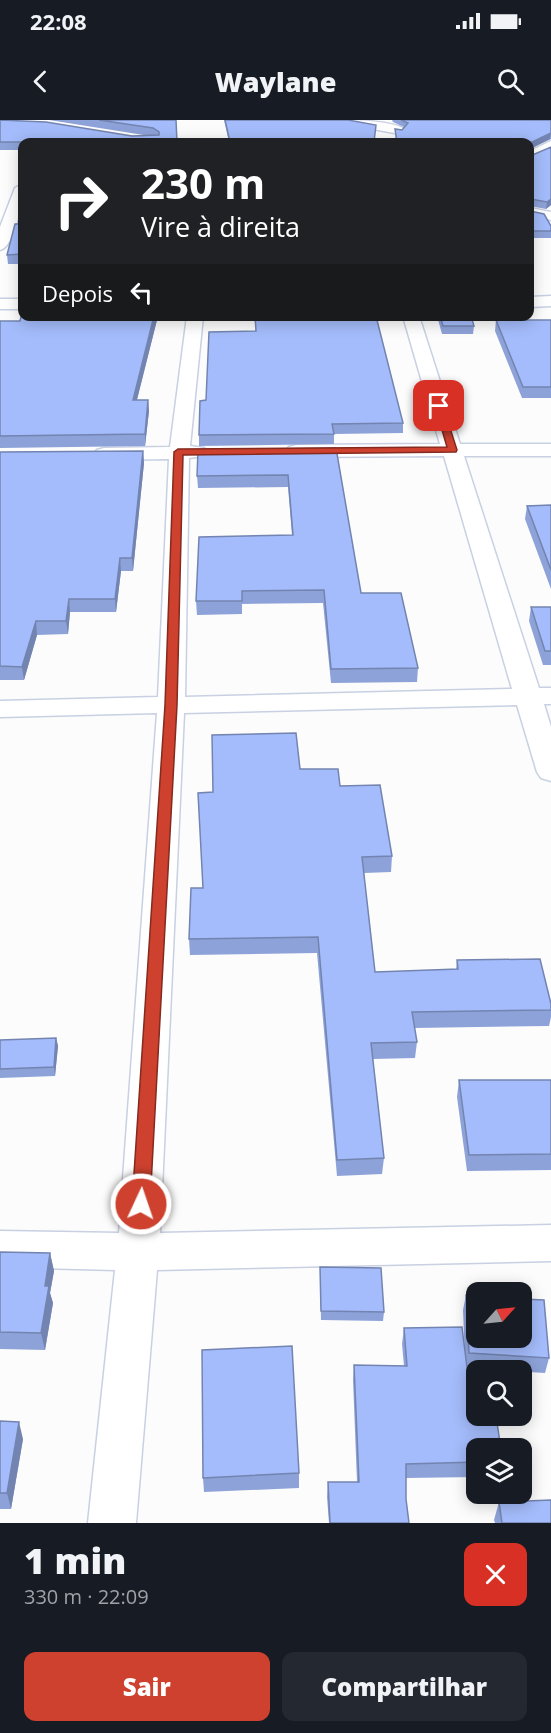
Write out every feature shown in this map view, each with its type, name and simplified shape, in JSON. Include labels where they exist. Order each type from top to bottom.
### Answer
[{"type":"street","points":[[339,120],[400,130]]},
{"type":"street","points":[[379,138],[415,123]]},
{"type":"street","points":[[534,154],[551,145]]},
{"type":"street","points":[[0,246],[18,199]]},
{"type":"street","points":[[534,213],[551,216]]},
{"type":"street","points":[[534,290],[551,290]]},
{"type":"street","points":[[0,294],[18,294]]},
{"type":"street","points":[[534,302],[551,302]]},
{"type":"street","points":[[0,304],[18,304]]},
{"type":"street","points":[[112,1523],[138,1252],[171,705],[178,452],[194,321]]},
{"type":"street","points":[[413,321],[453,450],[539,696],[551,772]]},
{"type":"street","points":[[274,452],[551,450]]},
{"type":"street","points":[[83,454],[214,452]]},
{"type":"street","points":[[0,709],[539,696]]},
{"type":"street","points":[[0,1249],[138,1252],[551,1243]]},
{"type":"building","points":[[0,120],[46,122],[132,136],[159,135],[159,132],[153,128],[99,120],[176,120],[177,138],[18,138],[18,142],[0,142]]},
{"type":"building","points":[[225,120],[348,120],[376,125],[374,138],[229,138]]},
{"type":"building","points":[[401,120],[551,120],[551,133],[534,141],[534,138],[396,138],[395,129],[402,130],[408,123]]},
{"type":"building","points":[[551,147],[551,199],[547,202],[534,200],[534,154]]},
{"type":"building","points":[[534,212],[544,214],[551,226],[551,231],[534,231]]},
{"type":"building","points":[[15,224],[18,224],[18,254],[7,255]]},
{"type":"building","points":[[551,320],[551,387],[523,387],[496,321]]},
{"type":"building","points":[[0,321],[153,321],[133,400],[148,400],[145,434],[0,436]]},
{"type":"building","points":[[255,321],[377,321],[403,423],[332,424],[334,434],[199,435],[200,401],[206,400],[209,332],[256,331]]},
{"type":"building","points":[[442,321],[472,321],[474,326],[443,326]]},
{"type":"building","points":[[336,448],[361,593],[401,593],[418,668],[331,669],[324,590],[242,591],[242,601],[196,601],[199,537],[293,535],[288,475],[197,476],[198,450]]},
{"type":"building","points":[[143,451],[132,558],[120,558],[115,599],[69,599],[66,621],[36,621],[22,667],[0,666],[0,452]]},
{"type":"building","points":[[551,505],[551,570],[527,506]]},
{"type":"building","points":[[531,607],[551,607],[551,651],[545,651]]},
{"type":"building","points":[[296,733],[300,769],[338,769],[340,786],[380,785],[392,856],[362,857],[375,972],[458,969],[457,960],[540,959],[551,1004],[551,1010],[412,1012],[417,1042],[371,1043],[384,1158],[337,1160],[318,937],[189,939],[191,888],[203,888],[198,793],[213,792],[212,735]]},
{"type":"building","points":[[56,1038],[54,1067],[0,1069],[0,1040]]},
{"type":"building","points":[[459,1080],[551,1080],[551,1154],[469,1155]]},
{"type":"building","points":[[0,1252],[50,1253],[45,1286],[49,1286],[41,1333],[0,1332]]},
{"type":"building","points":[[320,1267],[381,1268],[384,1312],[321,1311]]},
{"type":"building","points":[[532,1299],[544,1300],[549,1358],[469,1353],[469,1348],[532,1348]]},
{"type":"building","points":[[462,1327],[466,1360],[466,1426],[498,1426],[499,1438],[466,1438],[466,1462],[406,1464],[409,1523],[330,1523],[328,1482],[359,1482],[354,1365],[407,1366],[404,1328]]},
{"type":"building","points":[[292,1346],[299,1473],[203,1478],[202,1350]]},
{"type":"building","points":[[0,1421],[19,1422],[7,1493],[0,1493]]},
{"type":"building","points":[[551,1500],[551,1523],[502,1523],[499,1504],[532,1504],[532,1501]]},
{"type":"route","points":[[141,1204],[171,705],[178,452],[453,450],[439,406]]}]
